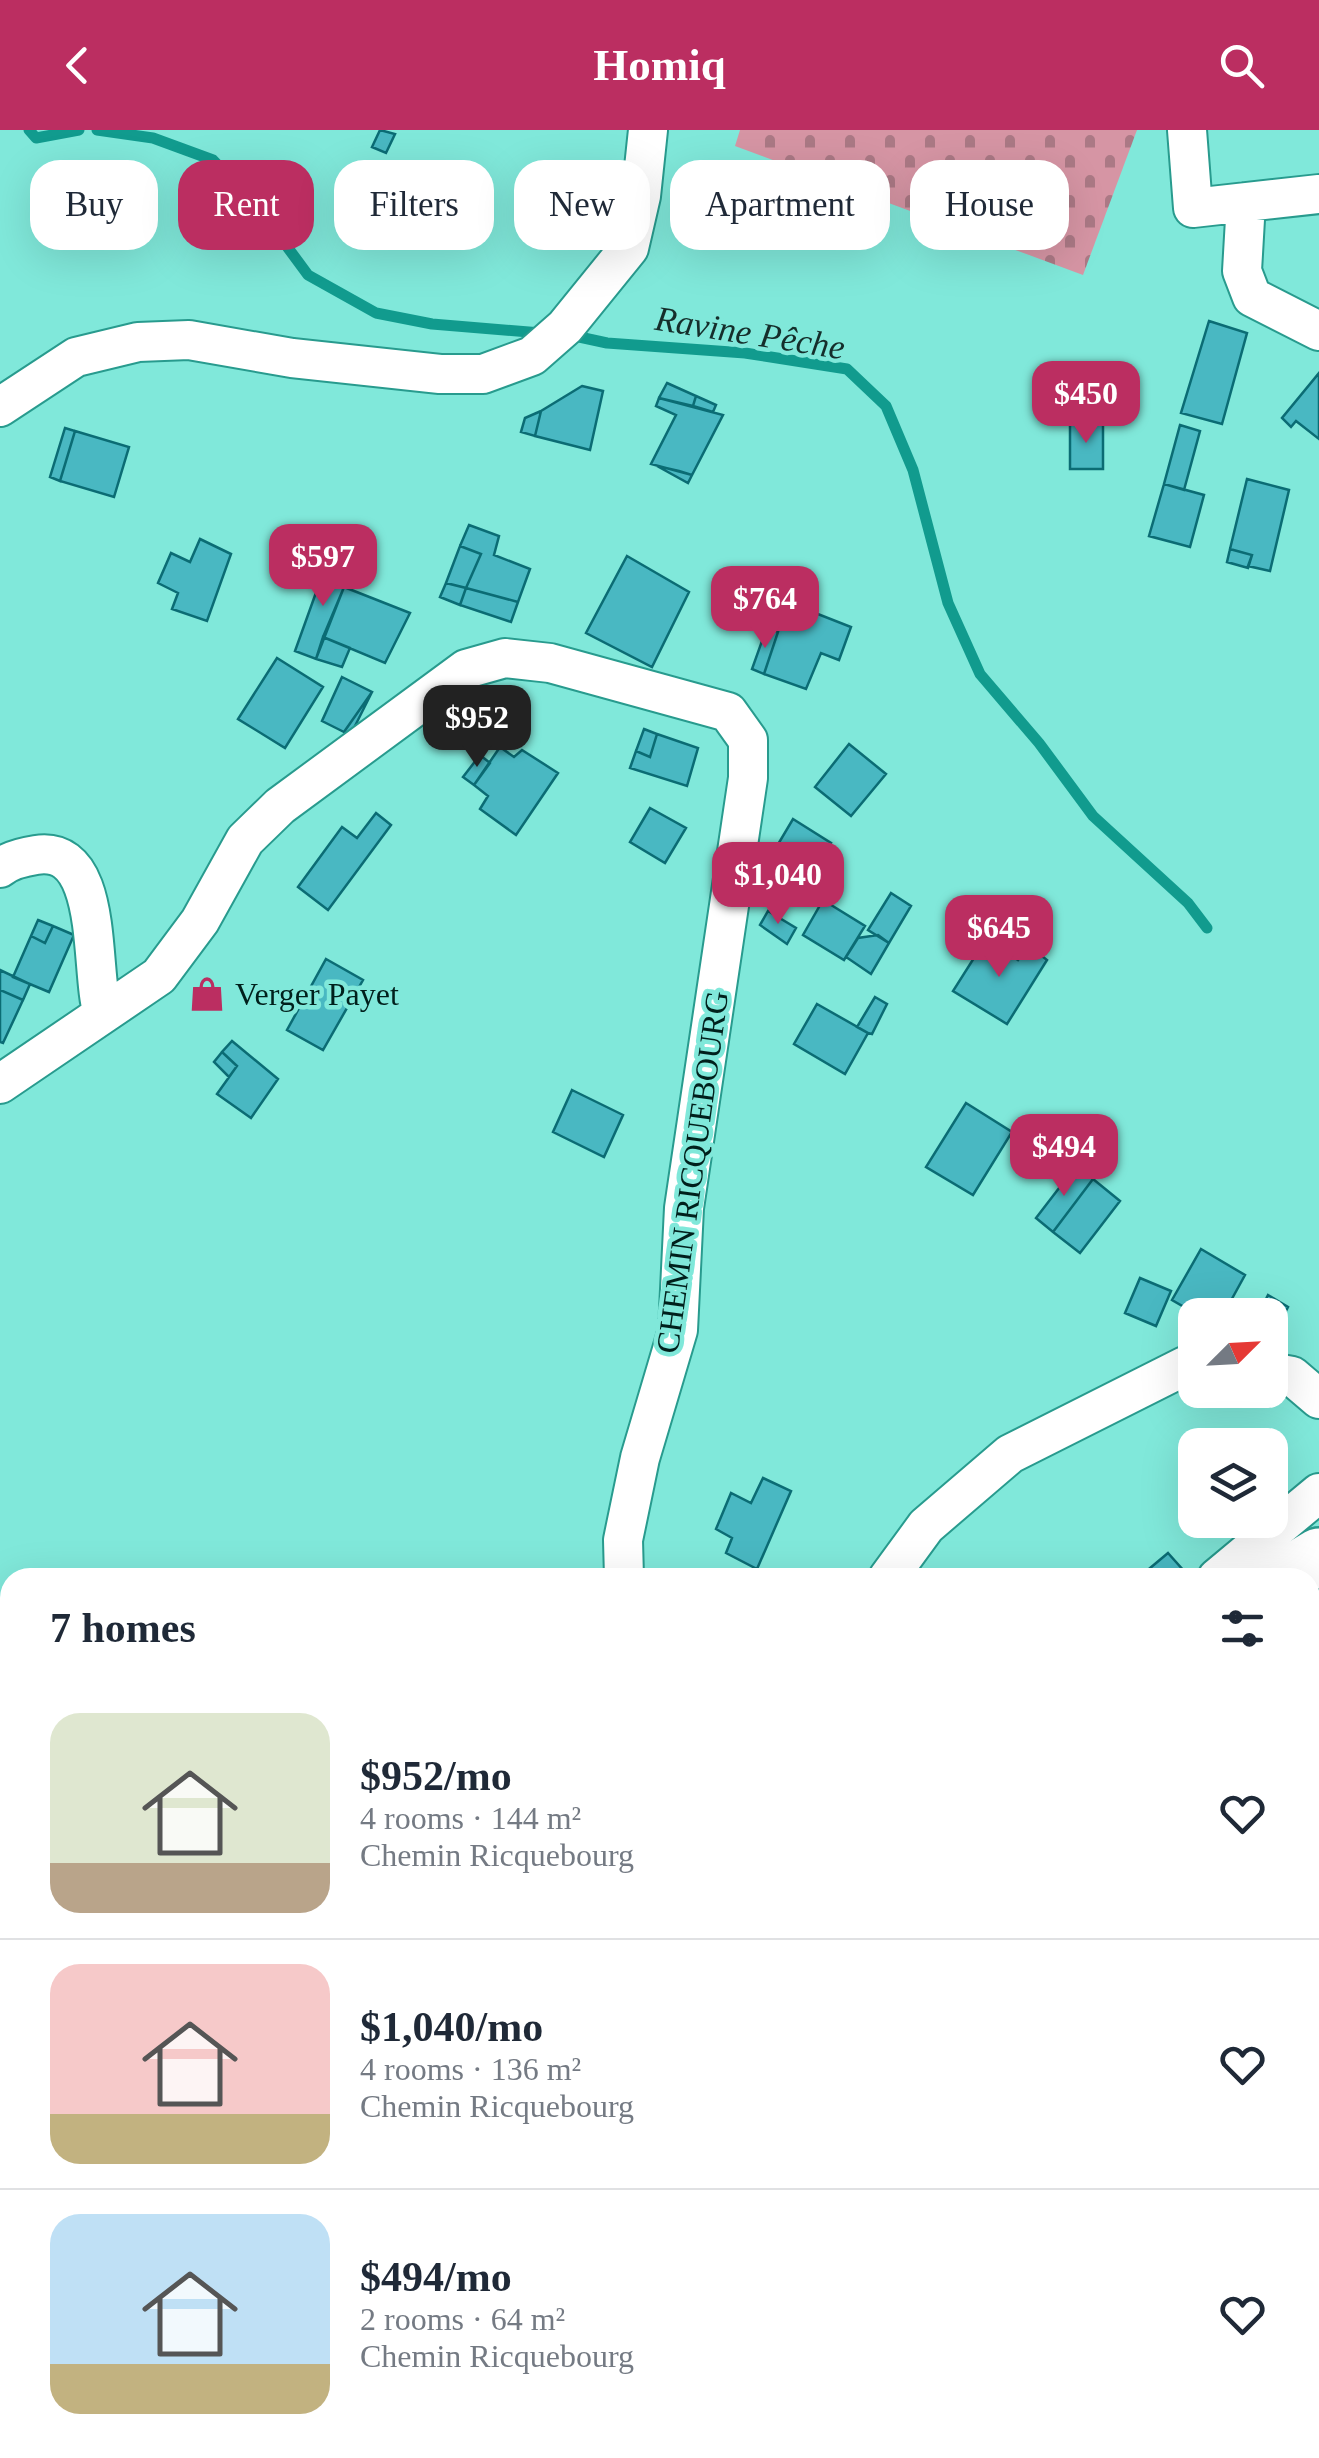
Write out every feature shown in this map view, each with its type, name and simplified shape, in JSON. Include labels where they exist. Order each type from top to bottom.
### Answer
[{"type":"street","points":[[0,407],[76,357],[138,342],[189,340],[292,358],[440,374],[483,374],[532,356],[565,327],[629,248],[648,130]]},
{"type":"street","points":[[1187,130],[1193,208],[1319,194]]},
{"type":"street","points":[[1246,202],[1242,271],[1252,297],[1319,331]]},
{"type":"street","name":"CHEMIN RICQUEBOURG","points":[[0,1084],[159,976],[200,921],[246,840],[268,817],[466,670],[506,658],[550,662],[728,712],[748,740],[748,778],[684,1208],[678,1330],[640,1458],[622,1540],[623,1568]]},
{"type":"street","points":[[0,868],[7,862],[41,854],[62,857],[83,879],[92,926],[97,997],[103,1014]]},
{"type":"street","points":[[895,1568],[926,1526],[1010,1454],[1178,1370]]},
{"type":"street","points":[[1288,1375],[1319,1398]]},
{"type":"street","points":[[1229,1568],[1319,1492]]},
{"type":"green space","points":[[740,130],[1137,130],[1083,275],[1016,250],[1069,250],[1069,160],[910,160],[910,211],[890,203],[890,160],[773,160],[735,146]]},
{"type":"building","points":[[380,130],[395,134],[386,153],[372,147]]},
{"type":"building","points":[[1209,321],[1247,333],[1222,424],[1181,413]]},
{"type":"building","points":[[1319,373],[1319,439],[1296,421],[1291,427],[1282,418]]},
{"type":"building","points":[[667,383],[696,396],[693,406],[659,398]]},
{"type":"building","points":[[582,386],[603,391],[590,450],[535,436],[541,411]]},
{"type":"building","points":[[696,396],[716,405],[713,412],[693,406]]},
{"type":"building","points":[[659,398],[723,415],[692,475],[651,464],[676,415],[656,406]]},
{"type":"building","points":[[541,411],[535,436],[521,432],[525,418]]},
{"type":"building","points":[[1070,422],[1103,423],[1103,469],[1070,469]]},
{"type":"building","points":[[1180,425],[1200,431],[1184,490],[1164,484]]},
{"type":"building","points":[[65,428],[75,431],[60,481],[50,477]]},
{"type":"building","points":[[75,431],[129,447],[114,497],[60,481]]},
{"type":"building","points":[[657,466],[679,471],[692,475],[688,483]]},
{"type":"building","points":[[1247,479],[1289,490],[1270,571],[1248,566],[1252,555],[1230,549]]},
{"type":"building","points":[[1164,484],[1204,495],[1190,547],[1149,536]]},
{"type":"building","points":[[469,525],[499,536],[494,555],[530,569],[518,602],[466,588],[481,554],[460,546]]},
{"type":"building","points":[[200,539],[231,554],[207,621],[172,609],[178,593],[158,583],[171,553],[190,562]]},
{"type":"building","points":[[460,546],[481,554],[466,588],[446,583]]},
{"type":"building","points":[[1230,549],[1252,555],[1248,568],[1227,562]]},
{"type":"building","points":[[627,556],[689,592],[652,667],[586,633]]},
{"type":"building","points":[[327,562],[354,573],[349,587],[344,587],[316,659],[295,651]]},
{"type":"building","points":[[446,583],[466,588],[460,605],[440,597]]},
{"type":"building","points":[[344,587],[410,613],[385,663],[323,637]]},
{"type":"building","points":[[466,588],[518,602],[511,622],[460,605]]},
{"type":"building","points":[[777,598],[851,627],[839,660],[821,653],[806,689],[764,674],[778,632],[767,627]]},
{"type":"building","points":[[767,627],[778,632],[764,674],[752,669]]},
{"type":"building","points":[[323,637],[350,648],[342,667],[316,659]]},
{"type":"building","points":[[277,658],[323,687],[285,748],[238,719]]},
{"type":"building","points":[[342,677],[372,692],[344,732],[322,721]]},
{"type":"building","points":[[372,692],[350,736],[344,732]]},
{"type":"building","points":[[644,729],[657,734],[650,757],[636,751]]},
{"type":"building","points":[[657,734],[698,748],[687,786],[630,768],[636,751],[650,757]]},
{"type":"building","points":[[849,744],[886,774],[851,816],[815,787]]},
{"type":"building","points":[[500,747],[514,757],[522,750],[558,773],[516,835],[480,809],[488,796],[474,785]]},
{"type":"building","points":[[480,755],[490,763],[474,785],[463,777]]},
{"type":"building","points":[[650,808],[686,828],[665,863],[630,842]]},
{"type":"building","points":[[376,813],[391,825],[328,910],[298,887],[342,827],[357,838]]},
{"type":"building","points":[[793,819],[831,843],[809,880],[771,856]]},
{"type":"building","points":[[777,860],[806,879],[790,903],[762,885]]},
{"type":"building","points":[[891,893],[911,906],[889,943],[868,930]]},
{"type":"building","points":[[823,900],[865,926],[844,960],[803,935]]},
{"type":"building","points":[[768,911],[796,928],[787,944],[760,925]]},
{"type":"building","points":[[38,920],[53,926],[45,943],[31,936]]},
{"type":"building","points":[[53,926],[74,935],[49,992],[13,977],[31,936],[45,943]]},
{"type":"building","points":[[878,935],[889,943],[871,974],[846,957],[858,938]]},
{"type":"building","points":[[986,939],[1018,960],[1029,946],[1047,960],[1007,1024],[953,991]]},
{"type":"building","points":[[326,959],[363,980],[323,1050],[287,1030]]},
{"type":"building","points":[[0,970],[30,984],[23,1000],[0,990]]},
{"type":"building","points":[[0,990],[23,1000],[3,1043],[0,1042]]},
{"type":"building","points":[[875,997],[887,1004],[872,1034],[857,1027]]},
{"type":"building","points":[[817,1004],[868,1033],[845,1074],[794,1044]]},
{"type":"building","points":[[232,1041],[278,1079],[251,1118],[217,1094],[237,1066],[222,1052]]},
{"type":"building","points":[[222,1052],[237,1066],[229,1077],[214,1062]]},
{"type":"building","points":[[572,1090],[623,1115],[604,1157],[553,1132]]},
{"type":"building","points":[[966,1103],[1012,1132],[973,1195],[926,1167]]},
{"type":"building","points":[[1076,1166],[1093,1179],[1053,1232],[1036,1218]]},
{"type":"building","points":[[1093,1179],[1120,1201],[1080,1253],[1053,1232]]},
{"type":"building","points":[[1201,1249],[1245,1275],[1232,1298],[1178,1298],[1178,1303],[1172,1300]]},
{"type":"building","points":[[1140,1278],[1171,1291],[1156,1326],[1125,1313]]},
{"type":"building","points":[[763,1478],[791,1491],[757,1568],[726,1553],[732,1538],[716,1529],[731,1493],[751,1503]]},
{"type":"building","points":[[1168,1553],[1181,1568],[1150,1568]]},
{"type":"waterway","name":"Ravine Pêche","points":[[29,130],[36,138],[79,130]]},
{"type":"waterway","name":"Ravine Pêche","points":[[97,130],[153,138],[213,160],[257,206],[308,275],[376,313],[432,324],[541,333]]},
{"type":"waterway","name":"Ravine Pêche","points":[[570,335],[607,343],[745,353],[847,369],[886,406],[913,470],[948,603],[980,674],[1039,743],[1093,816],[1188,903],[1207,928]]},
{"type":"place","name":"Verger Payet","points":[[207,994]]}]
